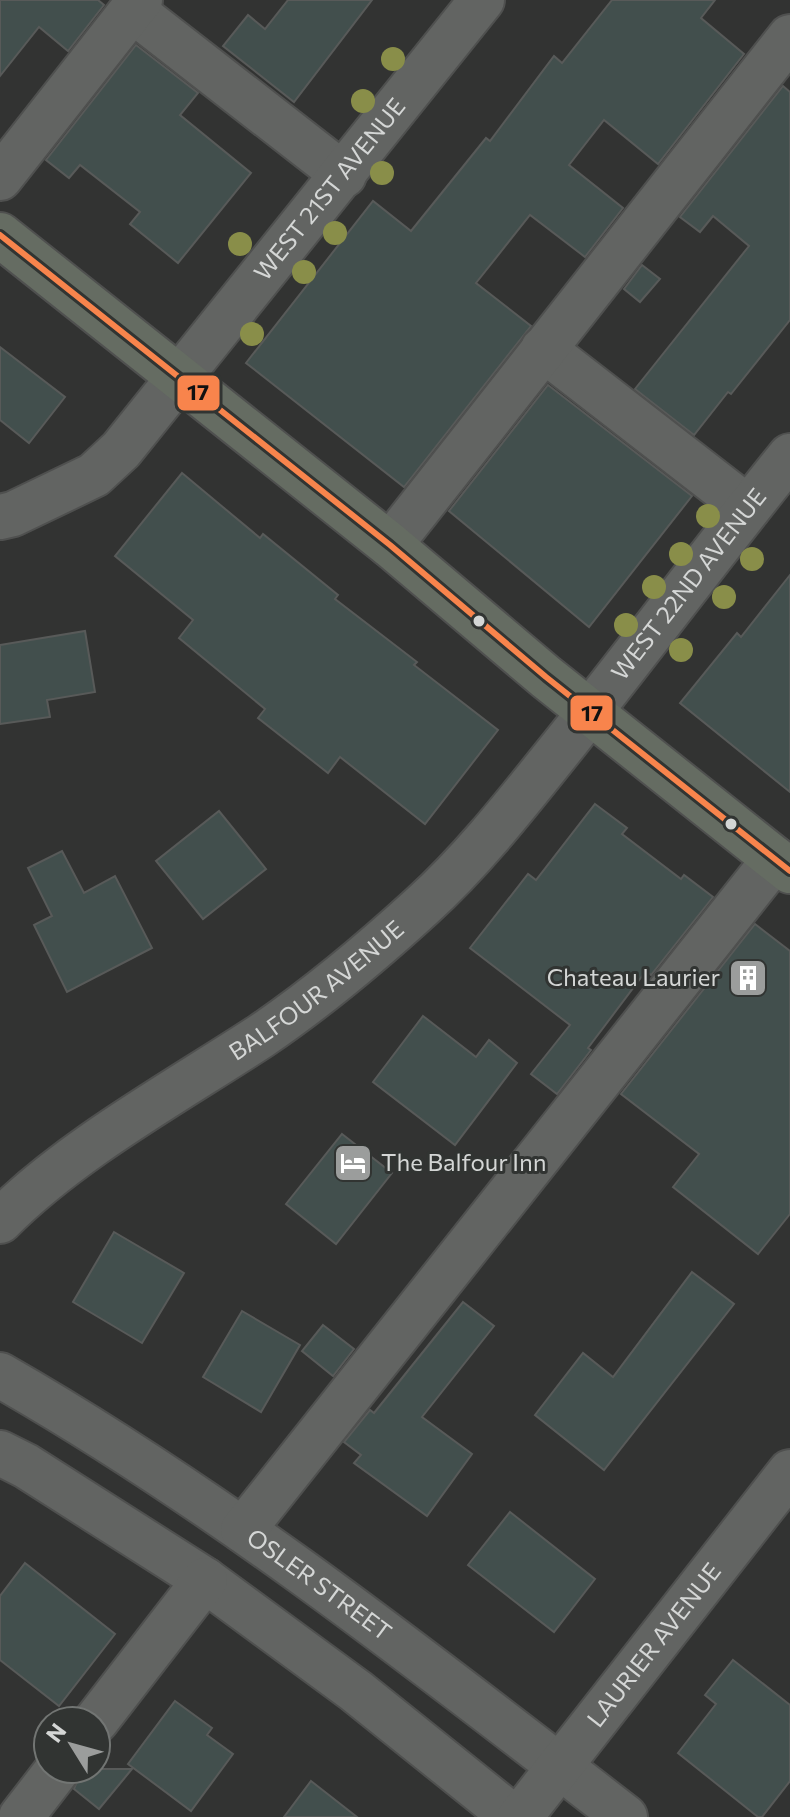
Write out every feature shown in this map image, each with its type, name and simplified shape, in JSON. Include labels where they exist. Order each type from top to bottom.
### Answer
[{"type":"main road","points":[[0,235],[390,545],[590,712],[782,865]]},
{"type":"street","name":"WEST 21ST AVENUE","points":[[0,517],[13,514],[94,475],[121,450],[482,0]]},
{"type":"street","points":[[0,178],[136,5],[344,175]]},
{"type":"street","points":[[390,545],[790,37]]},
{"type":"street","points":[[543,349],[748,508]]},
{"type":"street","name":"WEST 22ND AVENUE","points":[[590,712],[790,456]]},
{"type":"street","name":"BALFOUR AVENUE","points":[[0,1221],[50,1178],[97,1144],[277,1025],[423,905],[499,822],[590,712]]},
{"type":"street","points":[[243,1530],[782,865]]},
{"type":"street","name":"OSLER STREET","points":[[0,1375],[63,1411],[243,1530],[397,1641],[625,1817]]},
{"type":"street","points":[[0,1453],[26,1466],[205,1580],[356,1691],[513,1817]]},
{"type":"street","name":"LAURIER AVENUE","points":[[520,1817],[790,1472]]},
{"type":"street","points":[[108,1705],[205,1580]]},
{"type":"street","points":[[21,1817],[46,1785]]},
{"type":"building","points":[[0,0],[98,0],[104,5],[68,51],[39,27],[0,76]]},
{"type":"building","points":[[288,0],[372,0],[294,102],[223,46],[248,15],[265,29]]},
{"type":"building","points":[[612,0],[715,0],[701,18],[744,54],[658,164],[604,120],[569,165],[623,208],[585,257],[530,215],[476,283],[531,326],[404,487],[246,363],[373,201],[411,231],[486,138],[490,141],[554,56],[562,63]]},
{"type":"building","points":[[136,45],[198,93],[180,115],[251,173],[178,263],[130,224],[140,212],[80,165],[69,178],[46,160]]},
{"type":"building","points":[[783,86],[790,92],[790,320],[694,435],[635,389],[749,246],[713,216],[700,232],[680,217]]},
{"type":"building","points":[[642,265],[660,279],[640,302],[624,289]]},
{"type":"building","points":[[0,347],[65,397],[29,443],[0,420]]},
{"type":"building","points":[[548,385],[692,496],[589,627],[449,511]]},
{"type":"building","points":[[182,473],[260,538],[263,534],[338,595],[335,599],[417,662],[414,665],[498,730],[425,824],[340,757],[328,773],[258,718],[265,709],[179,638],[193,620],[115,556]]},
{"type":"building","points":[[790,575],[790,792],[680,703],[737,633],[741,637]]},
{"type":"building","points":[[85,631],[95,692],[47,700],[50,717],[0,724],[0,645]]},
{"type":"building","points":[[595,804],[627,828],[622,834],[681,879],[684,875],[713,897],[651,975],[646,971],[557,1094],[531,1074],[570,1025],[470,948],[528,874],[536,880]]},
{"type":"building","points":[[219,811],[266,869],[203,919],[156,861]]},
{"type":"building","points":[[62,851],[84,893],[115,876],[152,948],[67,992],[34,925],[52,916],[28,868]]},
{"type":"building","points":[[755,924],[790,951],[790,1214],[758,1254],[673,1187],[699,1154],[621,1094]]},
{"type":"building","points":[[423,1016],[476,1057],[489,1040],[517,1063],[455,1145],[373,1082]]},
{"type":"building","points":[[342,1134],[392,1173],[336,1244],[286,1204]]},
{"type":"building","points":[[114,1232],[184,1273],[142,1343],[73,1302]]},
{"type":"building","points":[[692,1272],[734,1304],[604,1470],[535,1415],[583,1353],[613,1377]]},
{"type":"building","points":[[463,1302],[494,1326],[422,1417],[472,1454],[427,1516],[354,1463],[361,1455],[344,1442],[370,1410],[374,1413]]},
{"type":"building","points":[[242,1311],[300,1345],[261,1412],[203,1377]]},
{"type":"building","points":[[323,1325],[354,1349],[333,1376],[302,1351]]},
{"type":"building","points":[[510,1512],[595,1579],[554,1632],[468,1565]]},
{"type":"building","points":[[25,1563],[115,1634],[60,1705],[0,1660],[0,1596]]},
{"type":"building","points":[[733,1660],[790,1705],[790,1781],[762,1817],[758,1817],[678,1753],[716,1704],[705,1695]]},
{"type":"building","points":[[175,1701],[212,1728],[207,1735],[233,1754],[191,1811],[128,1764]]},
{"type":"building","points":[[112,1769],[132,1769],[99,1809],[74,1789],[76,1785],[112,1785]]},
{"type":"building","points":[[311,1781],[357,1817],[284,1817]]},
{"type":"transit line","name":"17","points":[[0,235],[390,545],[546,677],[790,871]]},
{"type":"place","name":"Chateau Laurier","points":[[748,978]]},
{"type":"place","name":"The Balfour Inn","points":[[353,1163]]}]
